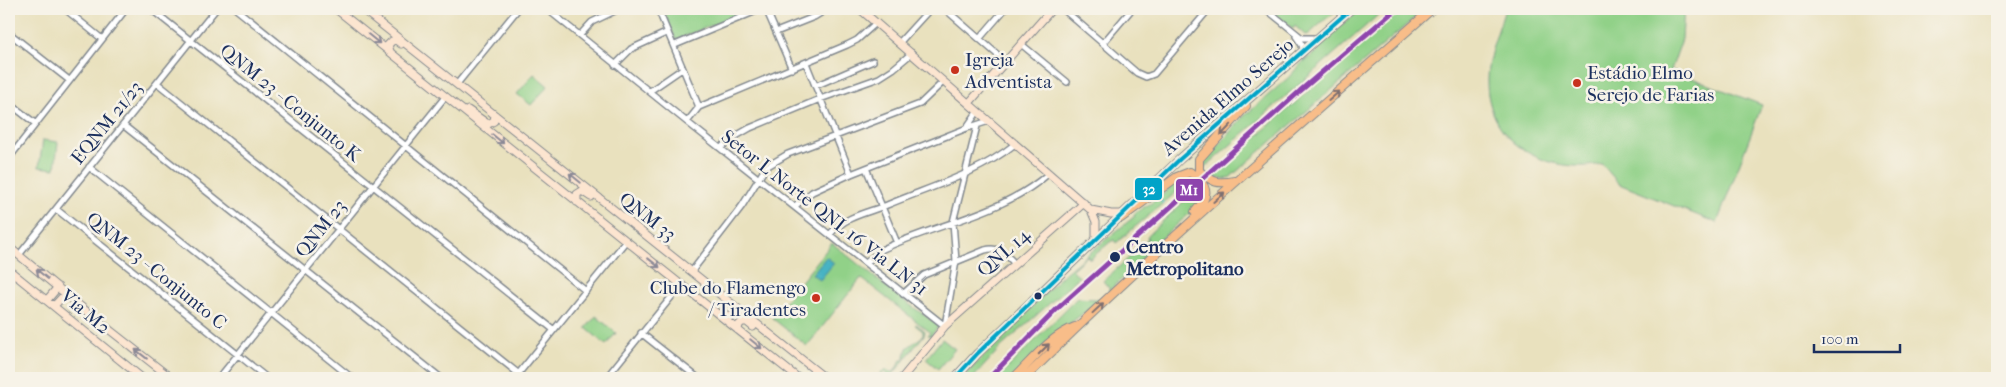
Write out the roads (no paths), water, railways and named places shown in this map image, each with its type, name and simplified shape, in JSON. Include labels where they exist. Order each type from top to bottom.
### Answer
[{"type":"main road","points":[[336,9],[798,378]]},
{"type":"main road","points":[[362,9],[434,66]]},
{"type":"main road","points":[[860,9],[1048,174],[1084,203],[1091,210],[1097,226],[1096,239]]},
{"type":"main road","points":[[969,103],[1052,9]]},
{"type":"main road","name":"Avenida Elmo Serejo","points":[[955,378],[978,353],[1180,159],[1352,9]]},
{"type":"main road","points":[[1025,378],[1174,236],[1432,9]]},
{"type":"main road","points":[[390,51],[389,43],[396,40],[419,59],[434,66]]},
{"type":"main road","name":"QNM 33","points":[[434,66],[825,378]]},
{"type":"main road","points":[[1237,181],[1221,184],[1214,183],[1199,171],[1198,164],[1204,153],[1232,124],[1256,92]]},
{"type":"main road","points":[[460,108],[471,111],[488,124],[494,121],[495,115]]},
{"type":"main road","points":[[1112,223],[1129,214],[1177,177],[1190,172],[1199,179],[1206,191],[1206,198],[1174,236]]},
{"type":"main road","points":[[577,202],[577,194],[584,192],[605,208],[623,217]]},
{"type":"main road","name":"QNL 14","points":[[945,326],[1084,203]]},
{"type":"main road","points":[[1091,210],[1122,214]]},
{"type":"main road","points":[[9,247],[171,378]]},
{"type":"main road","name":"Via M2","points":[[9,270],[142,378]]},
{"type":"main road","points":[[47,300],[58,287]]},
{"type":"main road","points":[[690,292],[706,299],[728,316],[735,315],[736,307]]},
{"type":"main road","points":[[54,306],[65,294]]},
{"type":"main road","points":[[738,330],[740,323],[747,322],[768,338],[783,345]]},
{"type":"main road","points":[[902,378],[945,326]]},
{"type":"main road","points":[[1014,378],[1060,334],[1078,326]]},
{"type":"street","points":[[65,9],[102,39]]},
{"type":"street","points":[[9,158],[126,9]]},
{"type":"street","name":"QNM 23 - Conjunto K","points":[[151,9],[372,187],[554,330]]},
{"type":"street","name":"EQNM 21/23","points":[[19,255],[216,9]]},
{"type":"street","points":[[236,9],[406,144],[586,291]]},
{"type":"street","points":[[457,84],[518,9]]},
{"type":"street","name":"Setor L Norte QNL 16 Via LN 31","points":[[547,9],[945,326]]},
{"type":"street","points":[[580,35],[592,22],[619,9]]},
{"type":"street","points":[[658,9],[675,45],[682,68],[699,107]]},
{"type":"street","points":[[675,45],[762,9]]},
{"type":"street","points":[[766,9],[792,68]]},
{"type":"street","points":[[776,32],[814,17],[826,9]]},
{"type":"street","points":[[899,43],[930,9]]},
{"type":"street","points":[[945,9],[1006,62]]},
{"type":"street","points":[[980,38],[1005,9]]},
{"type":"street","points":[[1063,9],[1142,76],[1146,77],[1154,74],[1209,9]]},
{"type":"street","points":[[1103,42],[1132,9]]},
{"type":"street","points":[[1266,9],[1302,38],[1318,38]]},
{"type":"street","points":[[687,122],[699,107],[792,68],[806,64],[857,40],[876,23]]},
{"type":"street","points":[[615,64],[631,49],[668,32]]},
{"type":"street","points":[[1293,32],[1302,45],[1303,51]]},
{"type":"street","points":[[9,33],[69,80]]},
{"type":"street","points":[[1021,44],[1067,82]]},
{"type":"street","points":[[722,148],[729,140],[750,128],[820,99],[879,78],[912,53]]},
{"type":"street","points":[[815,86],[873,61]]},
{"type":"street","points":[[806,64],[851,174]]},
{"type":"street","points":[[650,91],[682,68]]},
{"type":"street","points":[[692,271],[742,206],[766,168],[774,162],[836,136],[920,104],[943,82]]},
{"type":"street","points":[[157,83],[339,228],[517,376],[626,241]]},
{"type":"street","name":"QNM 23","points":[[219,378],[445,97]]},
{"type":"street","points":[[9,103],[36,124]]},
{"type":"street","points":[[967,128],[978,111]]},
{"type":"street","points":[[795,206],[812,192],[851,174],[989,121]]},
{"type":"street","points":[[123,125],[441,378]]},
{"type":"street","points":[[945,326],[956,261],[953,222],[967,173],[977,126]]},
{"type":"street","points":[[830,234],[846,219],[882,207],[967,173],[1001,155],[1015,144]]},
{"type":"street","points":[[89,167],[352,378]]},
{"type":"street","points":[[866,168],[897,243]]},
{"type":"street","points":[[866,263],[881,250],[1026,191],[1048,174]]},
{"type":"street","name":"QNM 23 - Conjunto C","points":[[56,209],[267,378]]},
{"type":"street","points":[[904,294],[924,275],[985,250],[996,248],[1006,254],[1014,264]]},
{"type":"street","points":[[609,377],[641,333],[681,285]]},
{"type":"street","points":[[641,333],[698,378]]},
{"type":"water","points":[[826,257],[834,263],[820,280],[812,274]]},
{"type":"waterway","points":[[1158,198],[1163,203]]},
{"type":"place","name":"Igreja Adventista","points":[[955,70]]},
{"type":"place","name":"Estádio Elmo Serejo de Farias","points":[[1577,83]]},
{"type":"place","name":"Centro Metropolitano","points":[[1115,257]]},
{"type":"place","name":"Clube do Flamengo / Tiradentes","points":[[816,298]]}]
